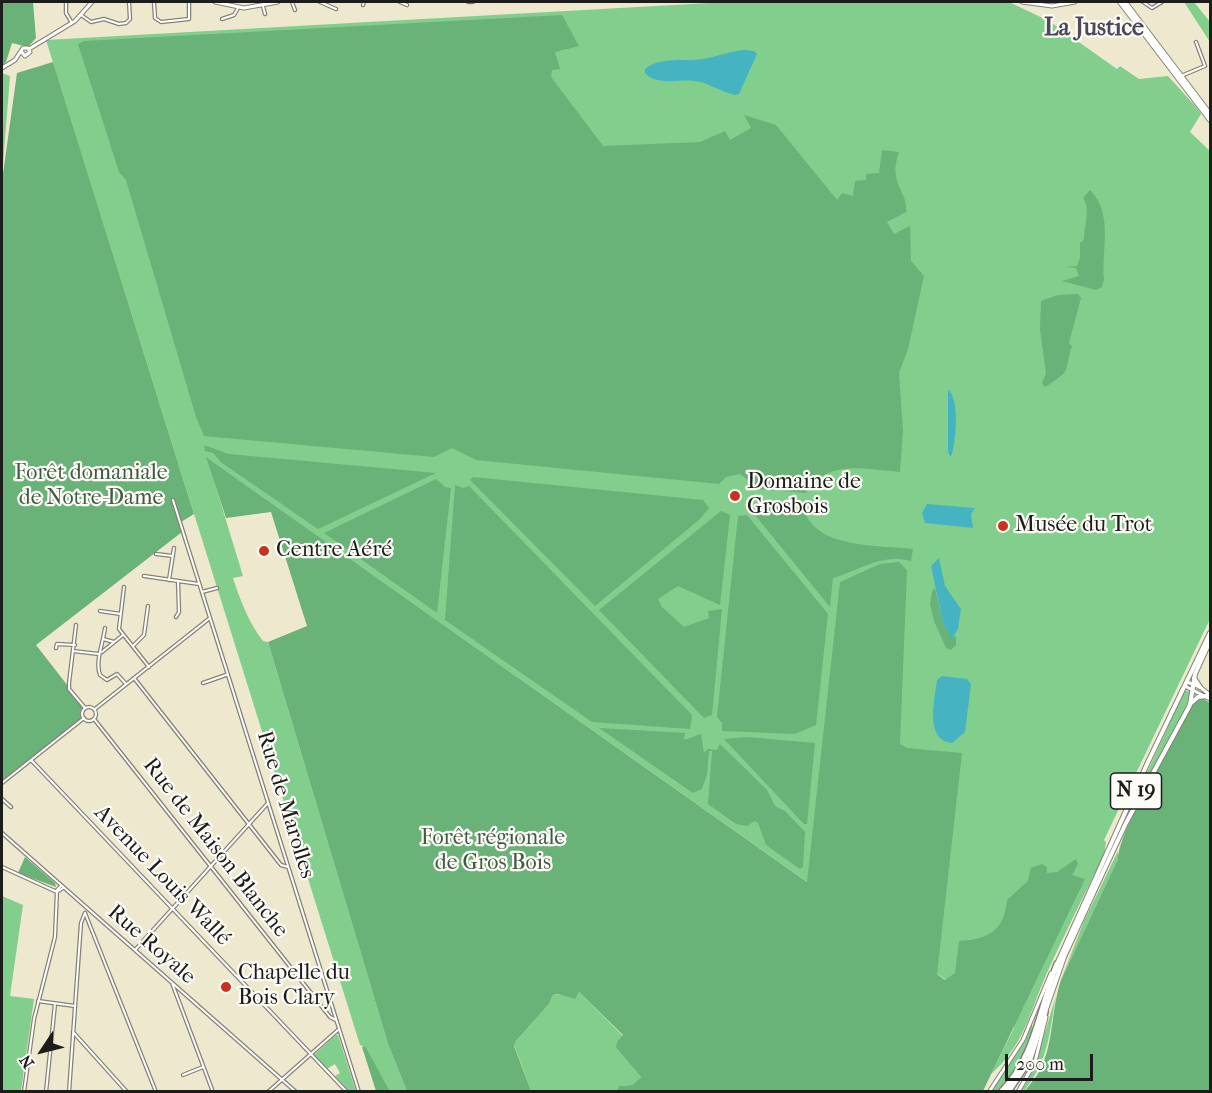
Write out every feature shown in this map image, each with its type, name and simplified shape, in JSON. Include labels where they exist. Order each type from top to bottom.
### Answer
[{"type":"highway","name":"N 19","points":[[1001,1092],[1018,1071],[1028,1051],[1057,964]]},
{"type":"highway","name":"N 19","points":[[1008,1092],[1029,1059],[1045,1012]]},
{"type":"main road","points":[[2,68],[15,60],[25,47],[29,49],[72,23],[92,2]]},
{"type":"main road","points":[[215,2],[238,8],[278,2]]},
{"type":"main road","points":[[1022,2],[1052,6],[1075,2]]},
{"type":"main road","points":[[1120,2],[1210,114]]},
{"type":"main road","points":[[1125,2],[1160,45],[1210,120]]},
{"type":"main road","points":[[21,51],[25,56],[29,54],[29,49]]},
{"type":"main road","name":"N 19","points":[[1057,964],[1210,633]]},
{"type":"main road","name":"N 19","points":[[1045,1012],[1064,957],[1090,899],[1126,823],[1190,705],[1194,678],[1210,641]]},
{"type":"main road","points":[[1194,678],[1209,696]]},
{"type":"main road","points":[[1186,684],[1209,696]]},
{"type":"main road","points":[[1193,687],[1200,687]]},
{"type":"main road","points":[[1190,705],[1198,697],[1209,696]]},
{"type":"main road","points":[[989,1092],[1026,1034],[1045,985],[1057,964]]},
{"type":"main road","points":[[1018,1092],[1032,1069],[1041,1046],[1045,1012]]},
{"type":"street","points":[[66,2],[66,14],[72,23]]},
{"type":"street","points":[[81,15],[91,22],[104,19],[119,24],[126,23],[130,19],[129,2]]},
{"type":"street","points":[[154,2],[154,18],[161,22],[189,19],[189,2]]},
{"type":"street","points":[[292,2],[295,10]]},
{"type":"street","points":[[320,2],[336,9]]},
{"type":"street","points":[[400,2],[407,5]]},
{"type":"street","points":[[468,2],[473,2]]},
{"type":"street","points":[[1143,2],[1152,8],[1162,2]]},
{"type":"street","points":[[263,6],[265,14]]},
{"type":"street","points":[[222,19],[234,15],[238,8]]},
{"type":"street","points":[[1196,42],[1204,66]]},
{"type":"street","points":[[15,60],[25,56]]},
{"type":"street","points":[[1180,77],[1204,66],[1210,66]]},
{"type":"street","name":"Rue de Marolles","points":[[173,500],[359,1092]]},
{"type":"street","points":[[169,580],[174,548]]},
{"type":"street","points":[[156,554],[173,556]]},
{"type":"street","points":[[144,576],[199,584]]},
{"type":"street","points":[[176,616],[179,612],[178,581]]},
{"type":"street","points":[[124,587],[120,629],[149,667]]},
{"type":"street","points":[[202,592],[217,588]]},
{"type":"street","points":[[133,647],[144,635],[148,606]]},
{"type":"street","points":[[100,611],[121,614]]},
{"type":"street","points":[[76,626],[69,689],[85,708],[95,709],[210,618]]},
{"type":"street","points":[[105,628],[98,667],[103,679],[107,680],[117,674],[126,684]]},
{"type":"street","points":[[73,651],[101,653],[123,635]]},
{"type":"street","points":[[103,639],[114,642]]},
{"type":"street","points":[[56,648],[57,644],[75,645]]},
{"type":"street","points":[[203,683],[227,675]]},
{"type":"street","points":[[134,678],[281,865],[288,867]]},
{"type":"street","points":[[85,708],[82,712],[88,721],[94,719],[95,709]]},
{"type":"street","points":[[2,783],[84,718]]},
{"type":"street","name":"Rue de Maison Blanche","points":[[94,719],[330,1017],[336,1020]]},
{"type":"street","name":"Avenue Louis Wallé","points":[[31,760],[347,1092]]},
{"type":"street","points":[[2,799],[11,807]]},
{"type":"street","points":[[135,950],[268,803]]},
{"type":"street","name":"Rue Royale","points":[[2,833],[61,888],[296,1092]]},
{"type":"street","points":[[2,867],[57,892]]},
{"type":"street","points":[[24,1092],[38,1001],[55,937],[57,892],[61,888]]},
{"type":"street","points":[[69,1092],[82,918],[87,909]]},
{"type":"street","points":[[85,913],[156,1092]]},
{"type":"street","points":[[172,982],[213,1092]]},
{"type":"street","points":[[38,1001],[75,1006]]},
{"type":"street","points":[[46,1092],[55,1004]]},
{"type":"street","points":[[268,1092],[339,1030]]},
{"type":"street","points":[[73,1032],[127,1092]]},
{"type":"street","points":[[183,1075],[203,1067]]},
{"type":"green space","points":[[2,2],[33,2],[36,38],[28,47],[12,43],[6,62],[2,65]]},
{"type":"green space","name":"Domaine de Grosbois","points":[[727,2],[1009,2],[1049,21],[1117,69],[1120,66],[1139,79],[1168,76],[1197,108],[1201,114],[1190,132],[1210,151],[1210,619],[1104,840],[1106,842],[1104,855],[1046,975],[1025,1028],[1011,1052],[991,1074],[1014,1028],[207,458],[243,576],[233,578],[253,627],[263,641],[268,642],[388,1044],[407,1091],[390,1091],[365,1047],[360,1045],[46,40]]},
{"type":"green space","points":[[1184,2],[1194,2],[1210,22],[1210,42]]},
{"type":"green space","points":[[562,15],[579,46],[555,52],[560,69],[552,70],[551,77],[603,146],[700,142],[725,131],[730,140],[751,128],[744,115],[776,125],[837,200],[842,193],[853,196],[855,181],[866,180],[866,174],[879,173],[882,150],[899,152],[895,172],[906,205],[906,212],[887,222],[894,234],[910,226],[911,261],[924,276],[908,349],[899,373],[903,431],[900,472],[861,468],[836,471],[814,482],[806,493],[755,489],[752,483],[740,474],[726,477],[719,484],[476,460],[452,448],[434,457],[204,436],[196,417],[126,180],[119,172],[78,44],[84,41]]},
{"type":"green space","name":"Forêt domaniale de Notre-Dame","points":[[53,62],[194,514],[181,522],[182,532],[36,645],[82,704],[83,717],[2,783],[2,181],[17,73]]},
{"type":"green space","points":[[2,73],[10,76],[2,177]]},
{"type":"green space","points":[[1090,190],[1102,210],[1105,233],[1104,280],[1102,287],[1096,290],[1062,281],[1079,276],[1076,268],[1065,267],[1077,266],[1080,258],[1080,243],[1084,240],[1087,212],[1083,198]]},
{"type":"green space","points":[[1078,294],[1081,298],[1069,343],[1072,346],[1066,370],[1045,387],[1042,383],[1046,374],[1040,329],[1041,301],[1058,295]]},
{"type":"green space","points":[[204,445],[229,454],[436,473],[318,529],[222,463],[213,453],[205,451]]},
{"type":"green space","name":"Forêt régionale de Gros Bois","points":[[206,457],[807,882],[840,582],[880,564],[899,562],[907,570],[900,744],[907,748],[962,753],[937,974],[945,980],[955,973],[959,941],[986,936],[998,927],[1007,900],[1028,881],[1031,868],[1042,864],[1047,867],[1047,873],[1057,872],[1076,859],[1078,864],[1072,875],[1085,879],[983,1091],[616,1091],[619,1086],[632,1085],[641,1077],[616,1048],[617,1042],[623,1035],[579,992],[575,999],[558,994],[553,995],[549,1004],[516,1041],[514,1046],[531,1091],[407,1091],[388,1044],[268,642],[307,626],[271,512],[226,518]]},
{"type":"green space","points":[[473,477],[703,500],[709,508],[700,519],[595,606],[470,480]]},
{"type":"green space","points":[[436,479],[445,487],[451,488],[437,613],[324,533]]},
{"type":"green space","points":[[455,485],[463,488],[469,486],[692,715],[690,729],[592,722],[445,620]]},
{"type":"green space","points":[[753,504],[804,509],[810,522],[821,532],[834,538],[866,545],[913,549],[911,561],[890,559],[833,578],[830,607],[750,509]]},
{"type":"green space","points":[[721,511],[730,515],[720,605],[678,586],[658,599],[662,607],[684,627],[709,618],[708,611],[722,609],[712,715],[704,718],[599,610]]},
{"type":"green space","points":[[747,515],[828,614],[816,725],[795,734],[722,731],[722,723],[717,717],[738,516]]},
{"type":"green space","points":[[935,588],[943,623],[952,638],[956,636],[956,645],[951,650],[946,648],[934,621],[930,604],[932,591]]},
{"type":"green space","points":[[1185,690],[1190,692],[1179,725],[1122,827]]},
{"type":"green space","points":[[1202,698],[1210,703],[1210,1091],[1024,1092],[1044,1061],[1061,980],[1118,859],[1128,826],[1193,704]]},
{"type":"green space","points":[[599,728],[685,733],[684,740],[701,734],[704,753],[708,749],[717,750],[720,744],[767,790],[775,806],[785,811],[805,832],[803,867],[800,869],[766,845],[758,823],[755,821],[747,826],[736,824],[708,804],[712,751],[709,751],[707,775],[702,789],[693,793]]},
{"type":"green space","points":[[747,737],[815,743],[807,824],[804,824],[724,739]]},
{"type":"green space","points":[[1118,851],[1118,859],[1061,980],[1084,921]]},
{"type":"green space","points":[[25,857],[55,883],[56,887],[18,873]]},
{"type":"green space","points":[[2,896],[23,905],[10,996],[34,999],[21,1091],[2,1091]]},
{"type":"green space","points":[[579,992],[623,1036],[616,1048],[641,1077],[632,1085],[619,1086],[616,1091],[531,1091],[514,1045],[549,1004],[553,995]]},
{"type":"green space","points":[[1056,996],[1047,1046],[1039,1068],[1021,1092],[1034,1068]]},
{"type":"green space","points":[[1032,1023],[1030,1041],[1016,1068],[997,1091],[991,1092]]},
{"type":"green space","points":[[338,1035],[356,1091],[349,1091],[335,1076],[340,1073],[335,1064],[327,1069],[314,1055]]},
{"type":"green space","points":[[365,1046],[390,1091],[376,1091],[362,1047]]},
{"type":"water","points":[[745,50],[754,51],[757,54],[739,94],[735,95],[700,82],[661,81],[645,73],[645,69],[658,62],[695,60]]},
{"type":"water","points":[[948,390],[952,394],[956,411],[951,457],[948,452]]},
{"type":"water","points":[[927,504],[975,508],[971,514],[973,528],[925,523],[922,513]]},
{"type":"water","points":[[939,558],[945,586],[961,609],[958,629],[952,639],[943,623],[931,566]]},
{"type":"water","points":[[942,676],[967,679],[971,684],[965,732],[952,743],[943,740],[934,727],[933,707],[937,680]]},
{"type":"place","name":"Domaine de Grosbois","points":[[735,496]]},
{"type":"place","name":"Musée du Trot","points":[[1003,526]]},
{"type":"place","name":"Centre Aéré","points":[[264,551]]},
{"type":"place","name":"Chapelle du Bois Clary","points":[[226,987]]},
{"type":"district","name":"La Justice","points":[[1094,29]]}]
